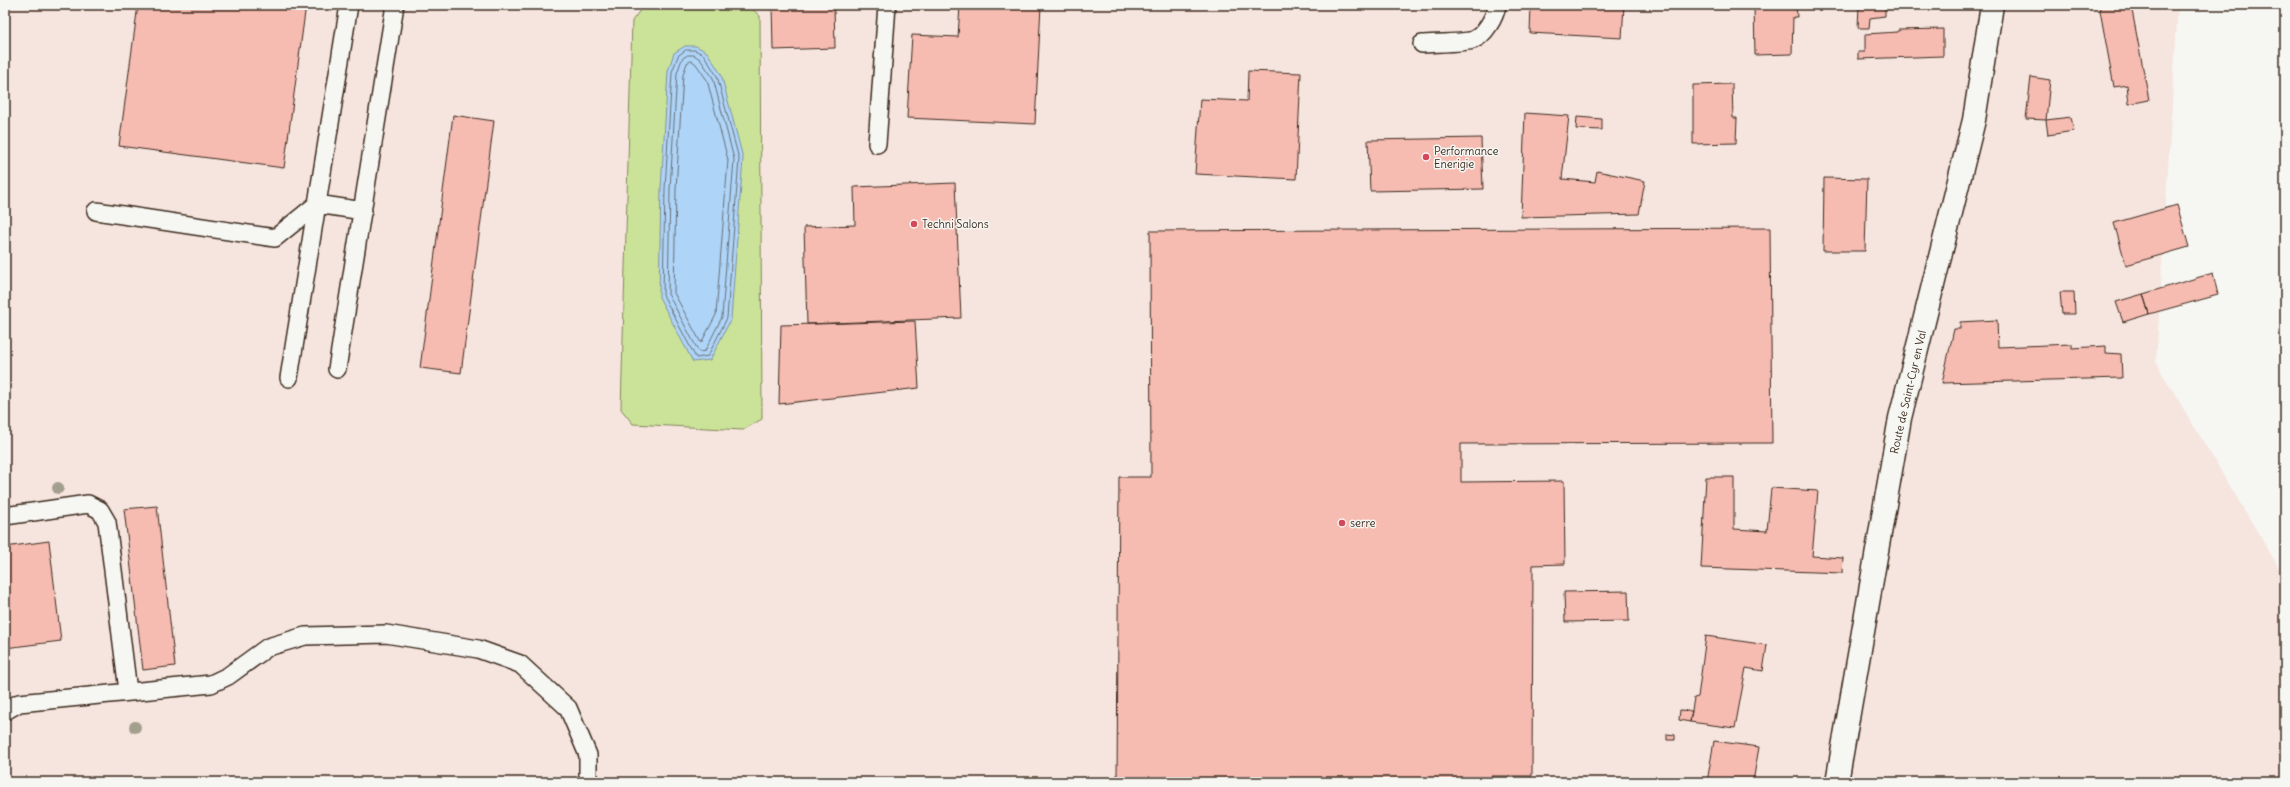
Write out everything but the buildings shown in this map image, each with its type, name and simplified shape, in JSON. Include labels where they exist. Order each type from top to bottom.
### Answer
[{"type":"street","name":"Route de Saint-Cyr en Val","points":[[1837,782],[1900,418],[1974,120],[1992,5]]},
{"type":"lane","points":[[289,378],[349,5]]},
{"type":"lane","points":[[337,370],[395,5]]},
{"type":"lane","points":[[877,144],[887,5]]},
{"type":"lane","points":[[1422,44],[1472,40],[1487,27],[1496,13],[1497,5]]},
{"type":"lane","points":[[96,211],[275,238],[317,204],[363,211]]},
{"type":"lane","points":[[5,516],[88,504],[100,510],[107,522],[128,691]]},
{"type":"lane","points":[[5,711],[19,703],[128,691],[211,684],[228,676],[268,646],[306,636],[386,634],[478,649],[520,664],[568,708],[588,755],[588,782]]},
{"type":"shaded area","points":[[5,5],[2178,5],[2156,363],[2285,578],[2285,782],[5,782]]},
{"type":"green space","points":[[644,5],[749,6],[760,16],[762,419],[743,430],[633,424],[621,409],[632,21]]},
{"type":"water","points":[[685,46],[696,46],[707,52],[721,74],[743,158],[731,319],[710,360],[693,362],[659,297],[661,189],[668,71],[674,53]]},
{"type":"place","name":"Performance Enerigie","points":[[1426,157]]},
{"type":"place","name":"Techni Salons","points":[[914,224]]},
{"type":"place","name":"serre","points":[[1342,523]]}]
